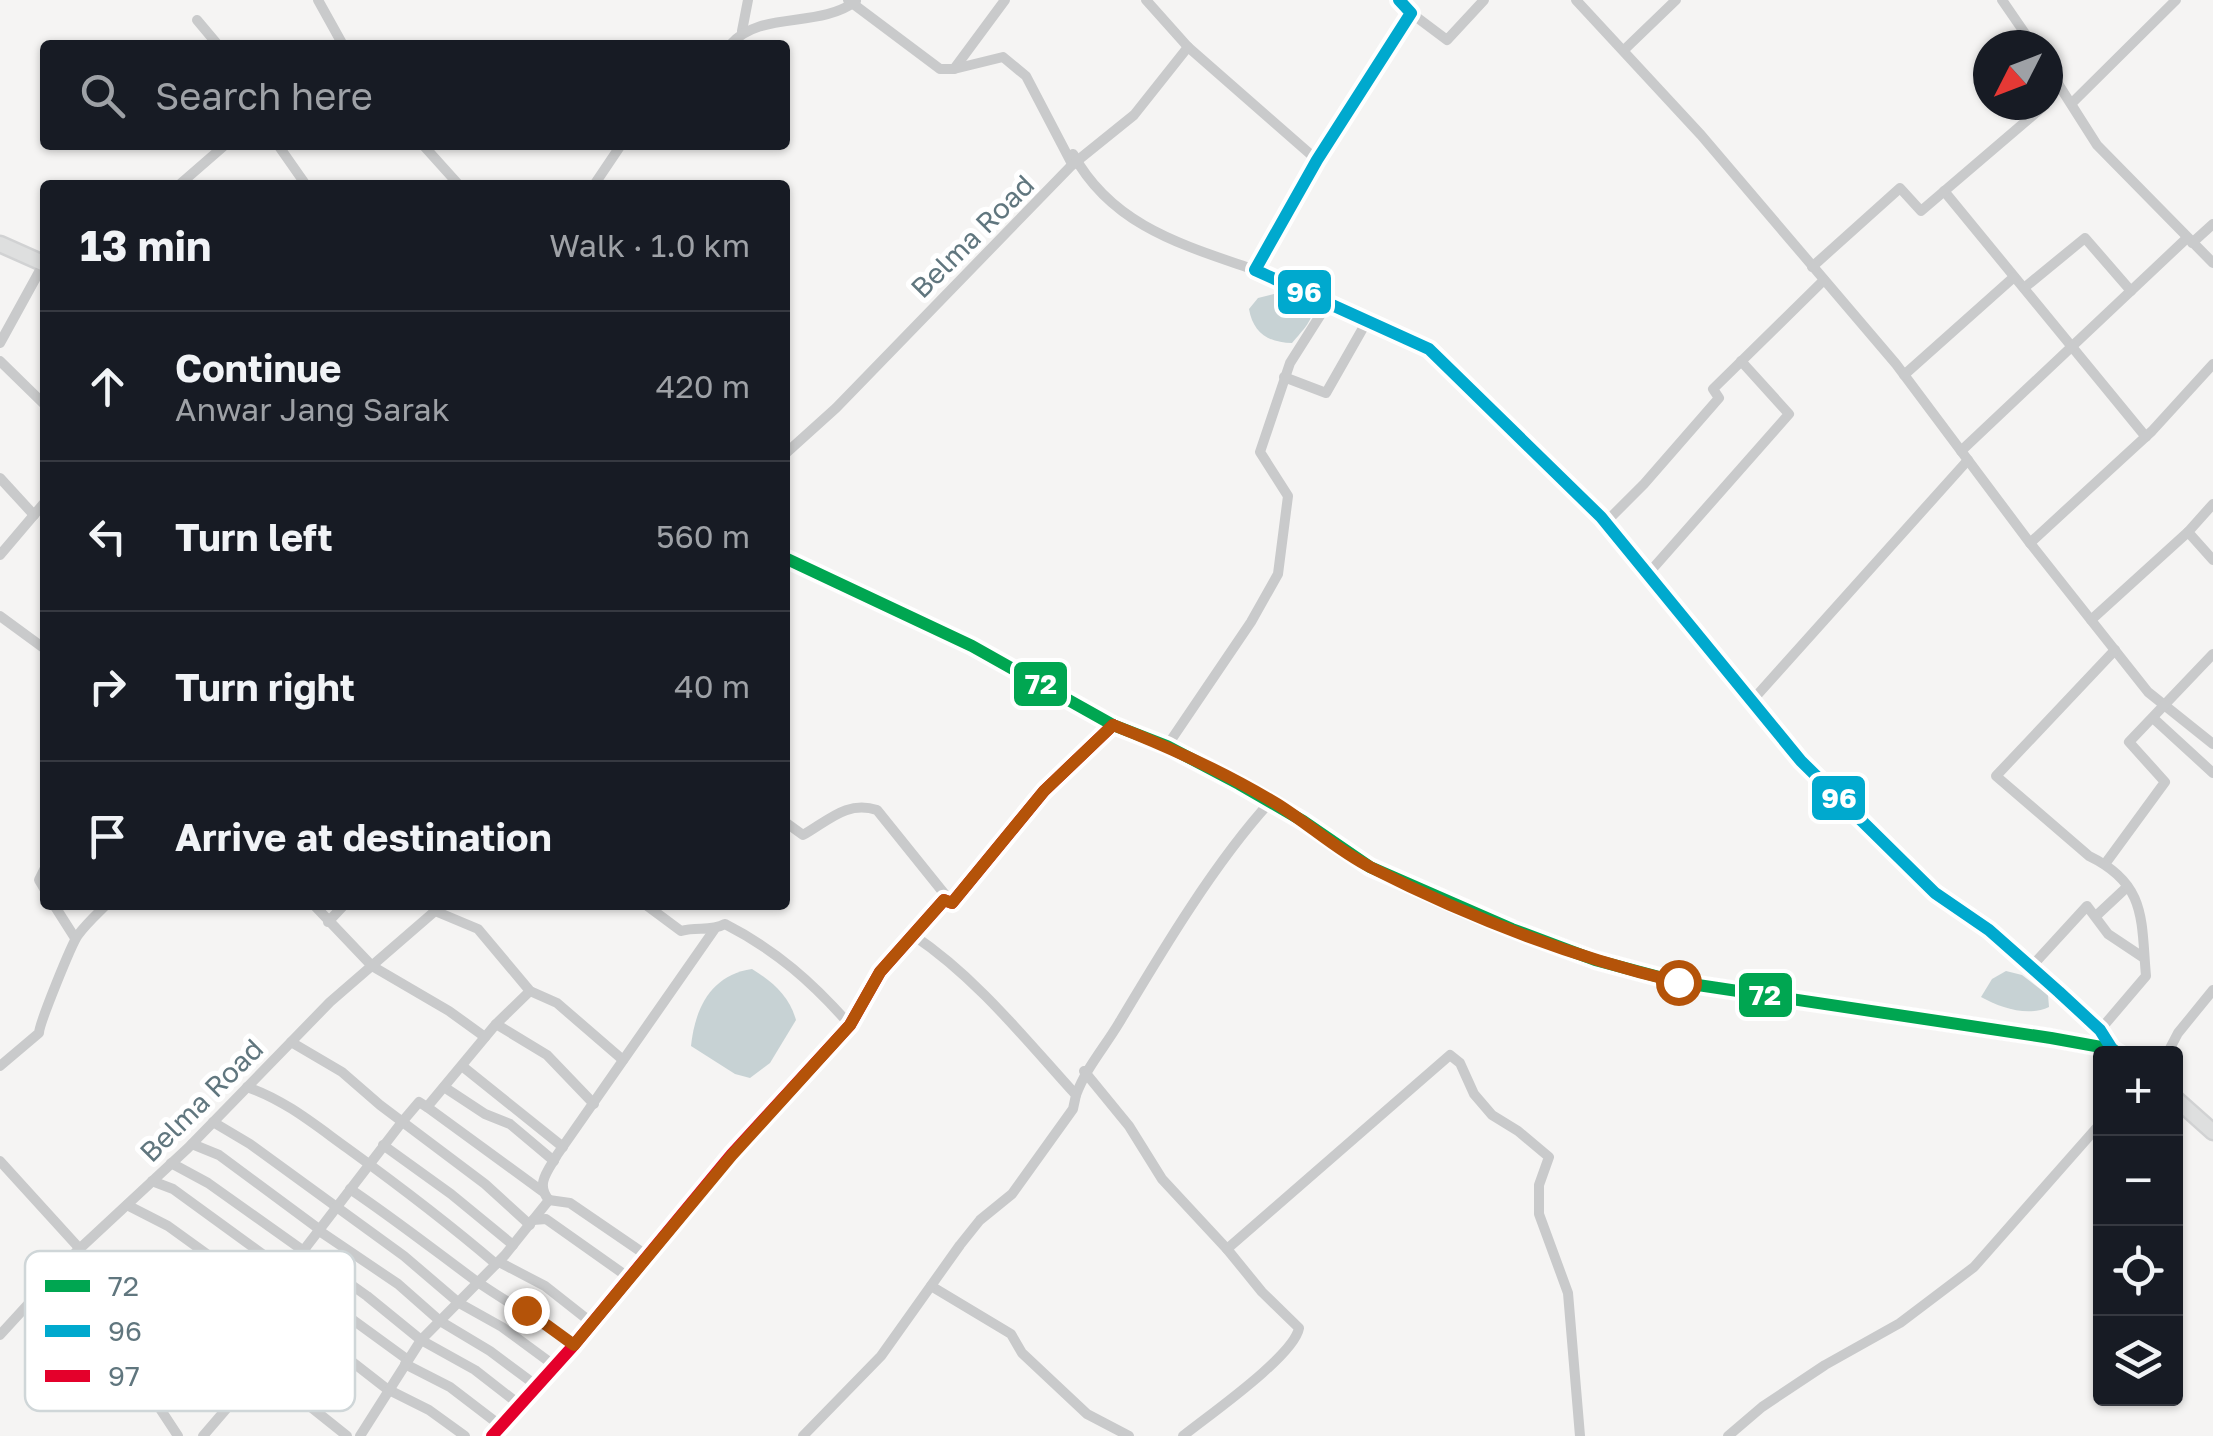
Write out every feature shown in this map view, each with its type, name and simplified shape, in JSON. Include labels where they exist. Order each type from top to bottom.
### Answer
[{"type":"main road","points":[[0,244],[40,262]]},
{"type":"main road","points":[[790,560],[972,646],[1113,725],[1167,746],[1271,801],[1370,868],[1512,929],[1595,960],[1678,982],[2093,1047]]},
{"type":"main road","points":[[2183,1105],[2213,1132]]},
{"type":"street","points":[[318,0],[340,40]]},
{"type":"street","points":[[734,40],[742,31],[748,0]]},
{"type":"street","points":[[954,70],[1005,0]]},
{"type":"street","points":[[1146,0],[1188,47],[1316,160]]},
{"type":"street","points":[[1399,0],[1447,40],[1484,0]]},
{"type":"street","points":[[1576,0],[1624,50],[1904,375],[2148,692],[2213,744]]},
{"type":"street","points":[[1624,50],[1676,0]]},
{"type":"street","points":[[2002,0],[2023,30]]},
{"type":"street","points":[[2072,103],[2176,0]]},
{"type":"street","points":[[742,31],[831,14],[853,2],[933,67],[954,70],[1004,57],[1016,64],[1040,100],[1072,165]]},
{"type":"street","points":[[1255,270],[1316,160],[1411,13]]},
{"type":"street","points":[[197,20],[214,40]]},
{"type":"street","name":"Belma Road","points":[[790,449],[836,408],[1072,165],[1134,114],[1188,47]]},
{"type":"street","points":[[2063,90],[2097,145],[2213,263]]},
{"type":"street","points":[[1812,267],[1900,188],[1921,211],[2027,120]]},
{"type":"street","points":[[185,180],[219,150]]},
{"type":"street","points":[[282,150],[302,180]]},
{"type":"street","points":[[427,150],[455,180]]},
{"type":"street","points":[[597,180],[618,150]]},
{"type":"street","points":[[1072,165],[1073,154],[1094,189],[1148,229],[1255,270],[1430,348],[1605,522],[1800,762],[1923,881],[1989,930],[2100,1030],[2112,1046]]},
{"type":"street","points":[[1944,191],[2146,438]]},
{"type":"street","points":[[1750,703],[1964,456],[2130,292],[2213,224]]},
{"type":"street","points":[[2024,288],[2085,238],[2130,292]]},
{"type":"street","points":[[0,343],[40,273]]},
{"type":"street","points":[[1904,375],[2014,277]]},
{"type":"street","points":[[1605,522],[1719,398],[1713,389],[1824,280]]},
{"type":"street","points":[[1167,746],[1251,622],[1278,574],[1288,496],[1260,452],[1284,377],[1328,303]]},
{"type":"street","points":[[1284,377],[1326,392],[1366,321]]},
{"type":"street","points":[[0,361],[40,400]]},
{"type":"street","points":[[1647,575],[1789,414],[1741,361]]},
{"type":"street","points":[[2030,543],[2146,438],[2213,364]]},
{"type":"street","points":[[0,478],[34,515]]},
{"type":"street","points":[[2091,620],[2188,532],[2213,504]]},
{"type":"street","points":[[0,555],[40,508]]},
{"type":"street","points":[[2188,532],[2213,560]]},
{"type":"street","points":[[0,616],[40,645]]},
{"type":"street","points":[[2100,1030],[2146,976],[2139,900],[2105,864],[2089,856],[1996,776],[2114,650]]},
{"type":"street","points":[[2105,864],[2165,782],[2129,742],[2213,654]]},
{"type":"street","points":[[2153,718],[2213,773]]},
{"type":"street","points":[[952,903],[1044,791],[1113,725]]},
{"type":"street","points":[[803,1436],[881,1356],[980,1220],[1012,1194],[1074,1108],[1084,1072],[1223,864],[1271,801]]},
{"type":"street","points":[[790,826],[803,836],[847,808],[862,804],[877,810],[952,903]]},
{"type":"street","points":[[2096,916],[2127,887]]},
{"type":"street","points":[[492,1436],[850,1025],[880,972],[944,900],[952,903]]},
{"type":"street","points":[[2031,967],[2087,906],[2108,934],[2144,958]]},
{"type":"street","points":[[57,910],[75,938]]},
{"type":"street","points":[[0,1066],[39,1032],[75,938],[101,910]]},
{"type":"street","points":[[318,910],[372,966],[450,1011],[486,1038]]},
{"type":"street","points":[[328,922],[339,910]]},
{"type":"street","name":"Belma Road","points":[[77,1251],[192,1144],[291,1042],[437,910]]},
{"type":"street","points":[[443,910],[478,929],[530,991],[557,1003],[624,1060]]},
{"type":"street","points":[[655,910],[681,931],[714,930]]},
{"type":"street","points":[[360,1436],[421,1340],[532,1223],[545,1196],[541,1183],[554,1161],[714,930],[725,924],[759,942],[814,985],[850,1025]]},
{"type":"street","points":[[912,935],[962,972],[1076,1095]]},
{"type":"street","points":[[2171,1046],[2213,990]]},
{"type":"street","points":[[426,1107],[496,1024],[530,991]]},
{"type":"street","points":[[496,1024],[547,1055],[594,1104]]},
{"type":"street","points":[[291,1042],[342,1072],[532,1223]]},
{"type":"street","points":[[1227,1249],[1450,1055],[1460,1063],[1474,1094],[1492,1115],[1518,1130],[1549,1157],[1539,1186],[1539,1214],[1568,1292],[1580,1436]]},
{"type":"street","points":[[462,1066],[563,1147]]},
{"type":"street","points":[[1084,1072],[1128,1126],[1162,1179],[1299,1328],[1298,1337],[1274,1363],[1192,1433]]},
{"type":"street","points":[[444,1086],[485,1114],[510,1124],[554,1161]]},
{"type":"street","points":[[247,1087],[274,1096],[436,1213],[497,1263],[545,1286],[592,1323]]},
{"type":"street","points":[[301,1251],[419,1102],[545,1196],[570,1203],[646,1255]]},
{"type":"street","points":[[213,1122],[250,1144],[404,1256],[458,1303],[502,1326],[555,1366]]},
{"type":"street","points":[[1728,1436],[1762,1407],[1825,1365],[1900,1323],[1974,1268],[2093,1132]]},
{"type":"street","points":[[192,1144],[219,1155],[350,1251]]},
{"type":"street","points":[[383,1146],[451,1194],[513,1246]]},
{"type":"street","points":[[0,1161],[80,1248]]},
{"type":"street","points":[[171,1163],[208,1182],[307,1251]]},
{"type":"street","points":[[152,1181],[172,1189],[256,1251]]},
{"type":"street","points":[[350,1188],[478,1282],[574,1345]]},
{"type":"street","points":[[127,1204],[168,1226],[202,1251]]},
{"type":"street","points":[[532,1223],[546,1219],[628,1277]]},
{"type":"street","points":[[355,1255],[398,1284],[440,1321],[490,1350],[538,1386]]},
{"type":"street","points":[[931,1286],[1010,1334],[1022,1354],[1087,1414],[1111,1432],[1129,1436]]},
{"type":"street","points":[[355,1289],[421,1340],[474,1370],[520,1405]]},
{"type":"street","name":"Belma Road","points":[[0,1335],[25,1308]]},
{"type":"street","points":[[355,1324],[501,1426]]},
{"type":"street","points":[[355,1364],[388,1390],[429,1410],[465,1436]]},
{"type":"street","points":[[162,1411],[178,1436]]},
{"type":"street","points":[[203,1436],[225,1411]]},
{"type":"street","points":[[315,1411],[346,1436]]},
{"type":"shaded area","points":[[1289,290],[1315,302],[1310,320],[1292,343],[1263,335],[1249,309],[1258,298]]},
{"type":"shaded area","points":[[752,969],[779,990],[796,1020],[770,1063],[750,1078],[735,1074],[691,1046],[696,1019],[708,996],[726,978]]},
{"type":"shaded area","points":[[2006,971],[2022,975],[2048,995],[2049,1007],[2015,1010],[1981,997],[1992,979]]},
{"type":"transit line","name":"96","points":[[1399,0],[1411,13],[1317,160],[1255,270],[1429,349],[1601,517],[1801,761],[1935,893],[1989,930],[2100,1030],[2110,1046]]},
{"type":"transit line","name":"72","points":[[790,560],[972,646],[1113,725],[1167,746],[1239,784],[1370,867],[1512,929],[1595,960],[1678,982],[2095,1046]]},
{"type":"transit line","name":"97","points":[[492,1436],[574,1345],[731,1155],[850,1025],[880,972],[944,900],[952,903],[1044,791],[1113,725]]},
{"type":"route","points":[[526,1310],[574,1345],[732,1155],[850,1025],[880,972],[944,900],[952,903],[1044,791],[1113,725],[1167,746],[1271,801],[1370,868],[1595,960],[1678,982]]}]
